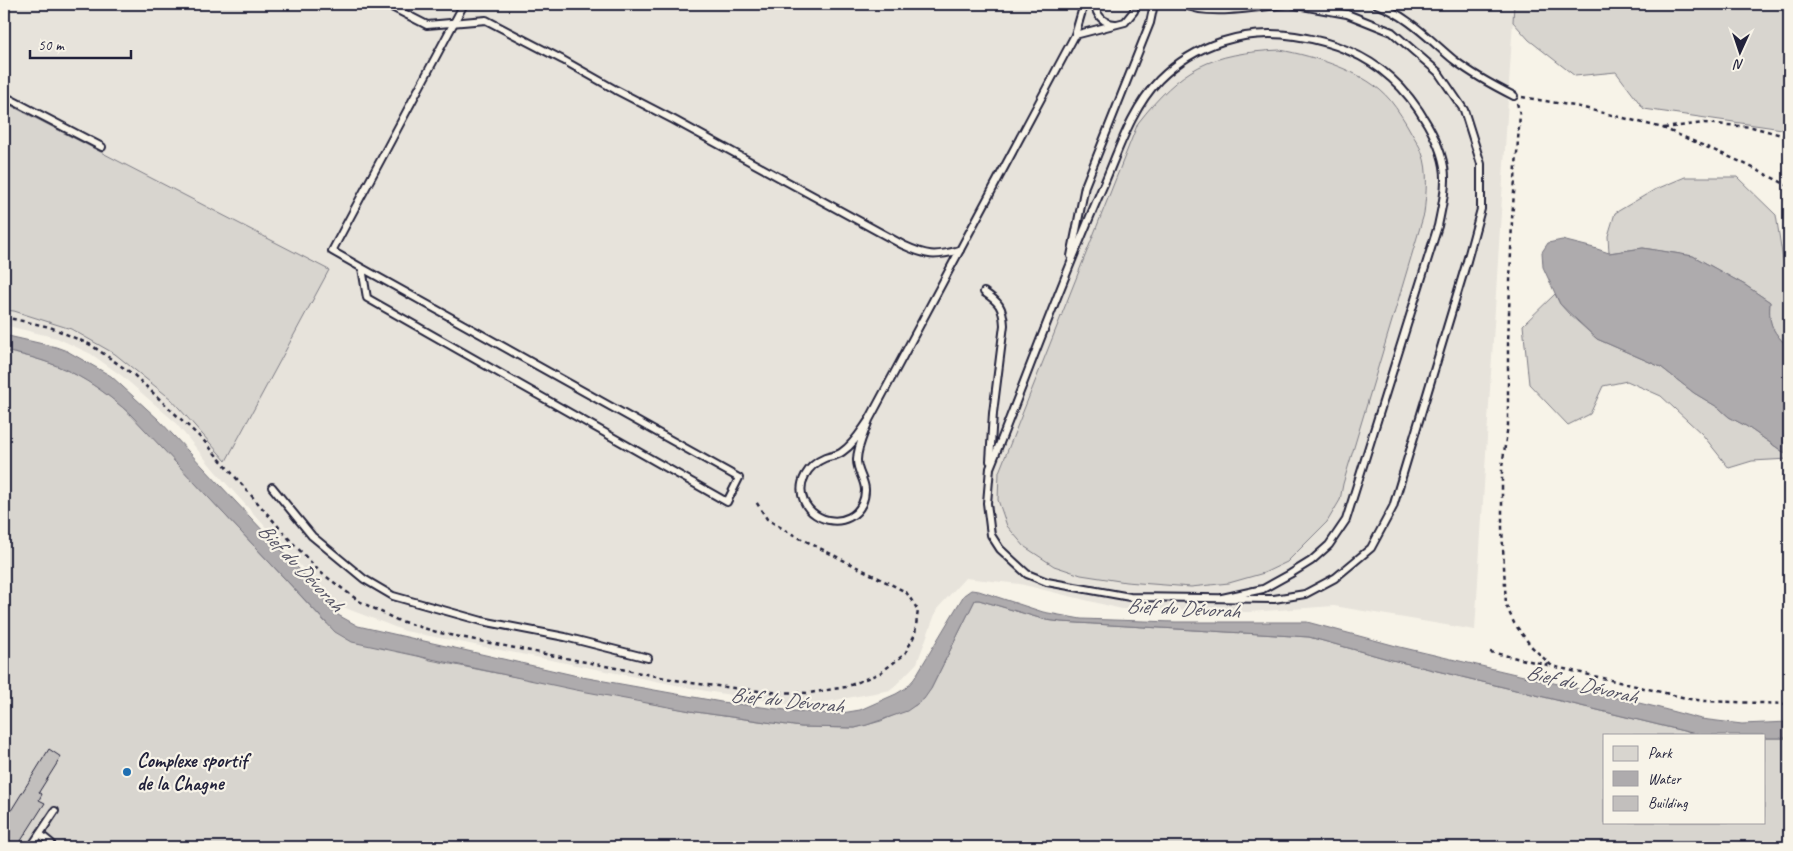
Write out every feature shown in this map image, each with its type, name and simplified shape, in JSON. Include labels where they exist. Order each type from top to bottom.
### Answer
[{"type":"lane","points":[[386,4],[426,25],[486,20],[920,253],[936,256],[960,250]]},
{"type":"lane","points":[[362,268],[367,298],[727,502],[738,478],[332,251],[464,4]]},
{"type":"lane","points":[[869,420],[857,462],[863,477],[865,490],[861,505],[852,515],[841,520],[830,521],[819,518],[809,510],[803,500],[801,490],[803,478],[812,465],[824,458],[840,454],[850,446],[869,420],[1075,35],[1084,4]]},
{"type":"lane","points":[[1095,4],[1097,13],[1104,21],[1110,24],[1118,24]]},
{"type":"lane","points":[[1075,35],[1118,24],[1131,17],[1135,4]]},
{"type":"lane","points":[[1068,272],[1086,186],[1150,23],[1154,4]]},
{"type":"lane","points":[[984,292],[996,299],[1003,311],[1004,325],[993,413],[986,502],[991,534],[1000,549],[1027,574],[1047,582],[1130,597],[1274,599],[1305,594],[1335,578],[1371,548],[1393,507],[1481,209],[1481,164],[1464,110],[1438,72],[1392,32],[1347,14],[1290,4],[1212,10],[1193,9],[1183,4]]},
{"type":"lane","points":[[1376,4],[1413,24],[1456,62],[1514,96]]},
{"type":"lane","points":[[990,468],[1128,128],[1142,101],[1158,80],[1179,62],[1201,48],[1252,34],[1284,34],[1308,38],[1335,46],[1379,68],[1417,106],[1440,153],[1445,178],[1443,204],[1435,235],[1346,520],[1330,545],[1290,574],[1263,589],[1222,598]]},
{"type":"lane","points":[[4,96],[102,147]]},
{"type":"lane","points":[[272,487],[312,536],[364,580],[393,596],[482,621],[565,637],[648,658]]},
{"type":"lane","points":[[31,847],[55,811]]},
{"type":"lane","points":[[40,834],[51,843],[49,847]]},
{"type":"path","points":[[1552,666],[1531,646],[1514,623],[1506,605],[1502,528],[1502,467],[1508,425],[1508,346],[1512,218],[1520,114],[1514,96],[1580,107],[1663,128],[1741,162],[1789,186]]},
{"type":"path","points":[[1663,128],[1704,123],[1752,127],[1789,137]]},
{"type":"path","points":[[4,317],[50,327],[91,345],[134,375],[204,441],[320,572],[359,601],[397,620],[440,633],[691,683],[768,692],[809,693],[846,687],[880,672],[905,654],[915,634],[918,610],[906,592],[788,532],[767,518],[755,500]]},
{"type":"path","points":[[1490,652],[1697,700],[1789,704]]},
{"type":"shaded area","points":[[4,4],[1514,4],[1475,630],[1334,606],[1248,612],[1122,609],[1020,584],[965,578],[937,609],[917,663],[891,690],[814,704],[788,704],[706,691],[405,631],[335,604],[215,471],[174,421],[122,376],[91,354],[57,338],[4,325]]},
{"type":"green space","points":[[1514,4],[1789,4],[1789,130],[1644,109],[1616,72],[1575,76],[1529,40],[1513,22]]},
{"type":"green space","points":[[1280,50],[1308,56],[1354,73],[1380,90],[1399,112],[1420,148],[1426,167],[1424,214],[1343,484],[1340,500],[1327,522],[1287,562],[1264,573],[1229,583],[1191,587],[1126,582],[1081,575],[1054,566],[1025,547],[1007,526],[998,500],[999,472],[1138,123],[1168,89],[1199,67],[1234,55]]},
{"type":"green space","points":[[4,102],[329,270],[226,461],[171,399],[115,354],[71,329],[14,311],[4,310]]},
{"type":"green space","points":[[1685,177],[1737,177],[1776,215],[1783,260],[1789,278],[1789,348],[1775,333],[1770,317],[1770,302],[1745,285],[1693,256],[1643,248],[1609,253],[1608,236],[1615,213],[1654,190]]},
{"type":"green space","points":[[1555,294],[1560,304],[1568,313],[1597,339],[1661,367],[1694,393],[1789,456],[1789,459],[1752,461],[1729,468],[1702,434],[1661,396],[1627,381],[1603,386],[1590,414],[1568,425],[1529,384],[1523,325]]},
{"type":"green space","points":[[4,351],[45,361],[63,369],[80,377],[112,399],[143,427],[326,623],[430,660],[696,712],[801,727],[855,728],[881,721],[916,705],[931,689],[975,600],[1046,620],[1061,622],[1309,637],[1388,659],[1696,734],[1603,734],[1603,824],[1766,824],[1766,738],[1789,738],[1789,847],[4,847]]},
{"type":"water","points":[[1562,240],[1609,253],[1643,248],[1693,256],[1745,285],[1770,302],[1770,317],[1773,328],[1789,348],[1789,456],[1694,393],[1661,367],[1597,339],[1560,304],[1543,267],[1542,252],[1548,243]]},
{"type":"water","points":[[4,335],[67,351],[111,376],[158,419],[312,583],[338,615],[358,626],[582,677],[721,702],[794,711],[836,714],[860,710],[906,688],[914,679],[964,595],[971,590],[1043,612],[1081,619],[1175,622],[1307,622],[1400,647],[1701,719],[1742,724],[1789,722],[1789,738],[1766,738],[1766,734],[1696,734],[1388,659],[1309,637],[1061,622],[1046,620],[979,600],[975,600],[931,689],[924,699],[907,711],[855,728],[801,727],[696,712],[576,690],[352,642],[335,632],[130,414],[115,401],[87,381],[57,366],[4,351]]},
{"type":"building","points":[[49,749],[61,757],[39,792],[42,794],[39,800],[45,803],[17,847],[4,847],[4,822]]},
{"type":"place","name":"Complexe sportif de la Chagne","points":[[127,772]]},
{"type":"water label","name":"Bief du Dévorah","points":[[301,567]]},
{"type":"water label","name":"Bief du Dévorah","points":[[1183,608]]},
{"type":"water label","name":"Bief du Dévorah","points":[[1582,684]]},
{"type":"water label","name":"Bief du Dévorah","points":[[787,700]]}]
